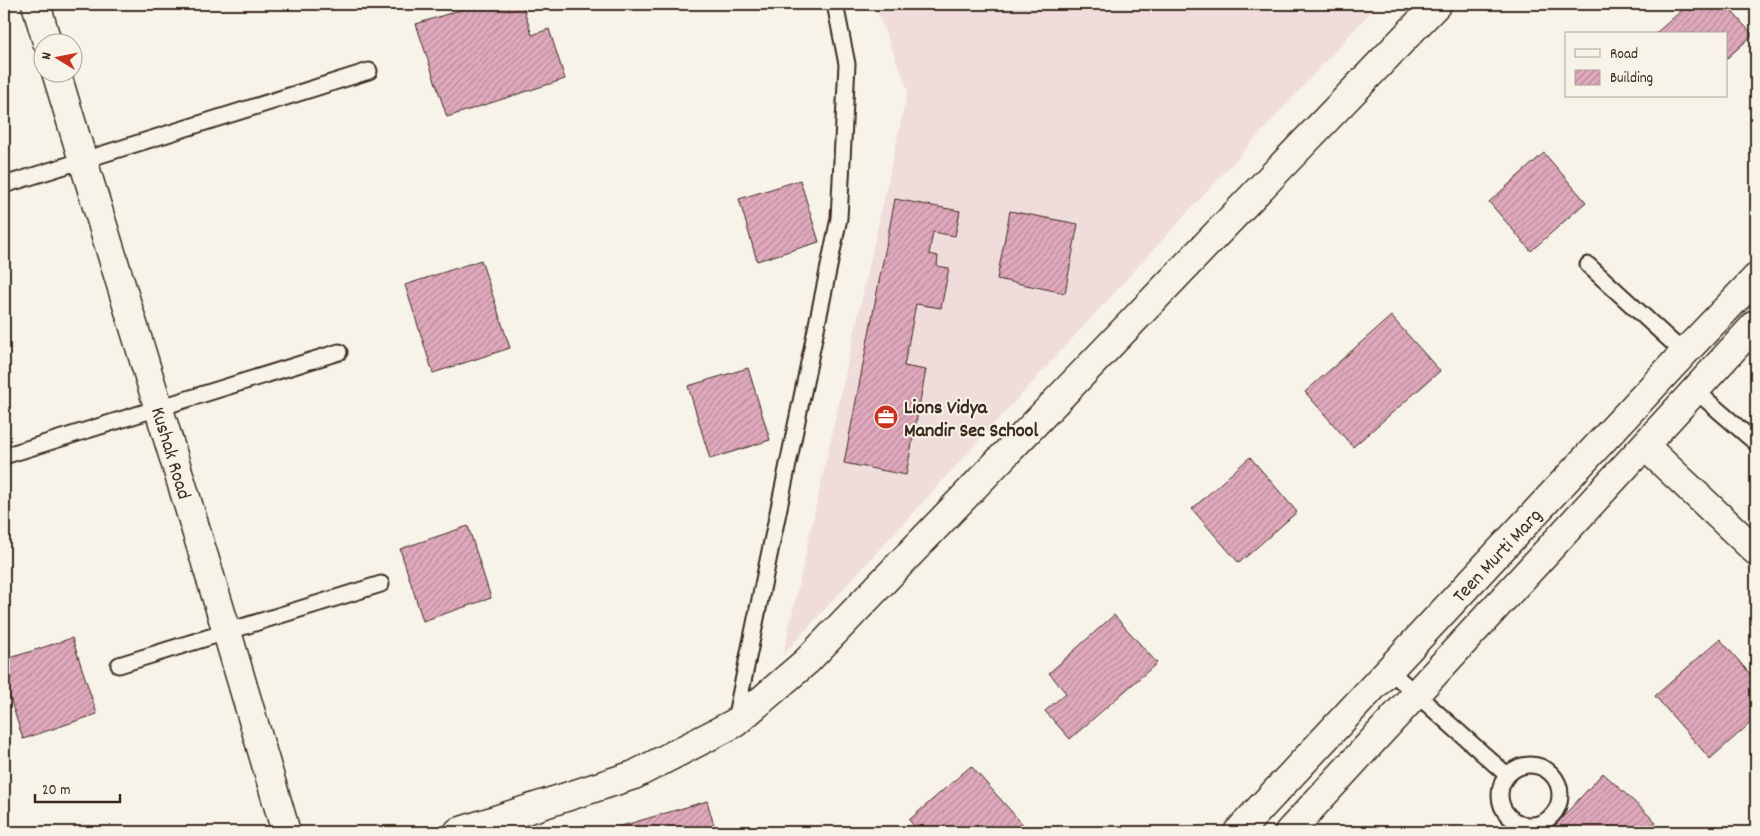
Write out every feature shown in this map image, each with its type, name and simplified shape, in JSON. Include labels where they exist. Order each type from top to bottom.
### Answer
[{"type":"street","points":[[36,4],[44,32]]},
{"type":"street","points":[[458,832],[634,775],[735,723],[807,660],[1437,4]]},
{"type":"street","name":"Kushak Road","points":[[59,82],[286,832]]},
{"type":"street","name":"Teen Murti Marg","points":[[1238,832],[1756,278]]},
{"type":"street","name":"Teen Murti Marg","points":[[1289,832],[1756,324]]},
{"type":"street","points":[[1645,446],[1756,551]]},
{"type":"lane","points":[[735,723],[839,218],[847,64],[835,4]]},
{"type":"lane","points":[[4,185],[369,71]]},
{"type":"lane","points":[[1588,265],[1684,353]]},
{"type":"lane","points":[[4,456],[340,352]]},
{"type":"lane","points":[[1696,391],[1756,443]]},
{"type":"lane","points":[[120,665],[381,584]]},
{"type":"lane","points":[[1390,670],[1507,776]]},
{"type":"lane","points":[[1528,765],[1540,766],[1550,772],[1557,782],[1560,794],[1558,805],[1552,815],[1543,823],[1532,826],[1520,824],[1510,818],[1503,809],[1500,797],[1501,786],[1507,776],[1516,768],[1528,765]]},
{"type":"shaded area","points":[[874,4],[1378,4],[783,655],[908,90]]},
{"type":"building","points":[[479,4],[522,4],[532,35],[549,29],[565,79],[447,117],[416,24]]},
{"type":"building","points":[[1689,4],[1725,4],[1753,35],[1728,57],[1728,32],[1657,32]]},
{"type":"building","points":[[1544,153],[1586,202],[1531,251],[1489,202]]},
{"type":"building","points":[[800,180],[819,242],[757,261],[739,199]]},
{"type":"building","points":[[895,199],[960,211],[955,236],[933,232],[929,254],[938,256],[937,266],[949,268],[941,308],[916,304],[904,366],[926,370],[906,475],[844,463]]},
{"type":"building","points":[[1010,211],[1078,224],[1065,293],[997,279]]},
{"type":"building","points":[[481,260],[510,348],[433,373],[405,285]]},
{"type":"building","points":[[1391,316],[1440,371],[1353,447],[1305,392]]},
{"type":"building","points":[[748,368],[770,440],[710,459],[688,386]]},
{"type":"building","points":[[1250,457],[1297,512],[1239,563],[1192,509]]},
{"type":"building","points":[[468,526],[491,598],[423,621],[400,549]]},
{"type":"building","points":[[1114,615],[1157,663],[1070,739],[1045,711],[1066,693],[1049,673]]},
{"type":"building","points":[[72,638],[97,714],[23,739],[4,679],[4,660]]},
{"type":"building","points":[[1720,639],[1756,681],[1756,718],[1710,759],[1655,696]]},
{"type":"building","points":[[971,766],[1026,828],[1022,832],[919,832],[909,820]]},
{"type":"building","points":[[1603,773],[1656,822],[1647,832],[1549,832]]},
{"type":"building","points":[[707,801],[716,832],[601,832]]},
{"type":"place","name":"Lions Vidya Mandir Sec School","points":[[886,417]]}]
